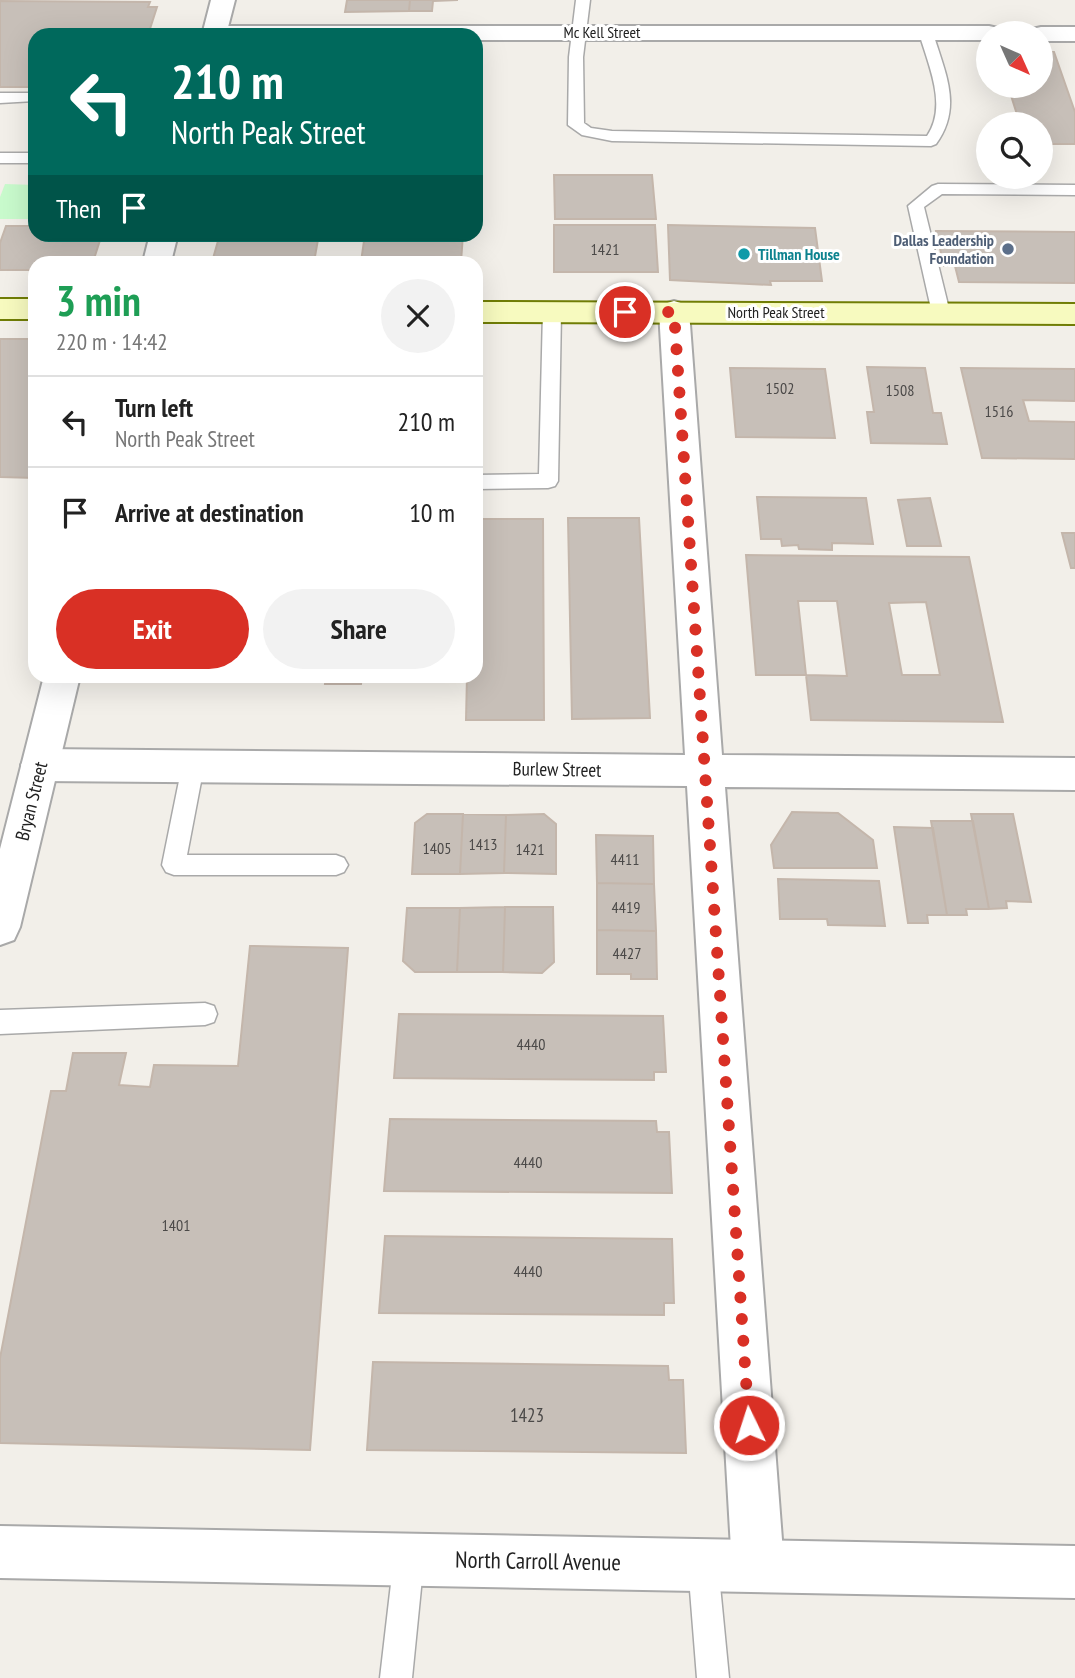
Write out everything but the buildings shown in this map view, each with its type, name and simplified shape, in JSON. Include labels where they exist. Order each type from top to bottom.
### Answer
[{"type":"main road","points":[[0,309],[28,309]]},
{"type":"main road","name":"North Peak Street","points":[[483,312],[1075,314]]},
{"type":"street","points":[[216,28],[223,0]]},
{"type":"street","name":"Mc Kell Street","points":[[483,32],[976,33]]},
{"type":"street","points":[[1054,34],[1075,34]]},
{"type":"street","points":[[674,312],[758,1566]]},
{"type":"street","name":"Bryan Street","points":[[0,927],[60,683]]},
{"type":"street","name":"Burlew Street","points":[[40,765],[1075,774]]},
{"type":"street","name":"North Carroll Avenue","points":[[0,1552],[1075,1572]]},
{"type":"lane","points":[[583,0],[576,57],[576,125],[587,132],[612,136],[931,141],[937,135],[945,105],[926,33]]},
{"type":"lane","points":[[0,98],[28,97]]},
{"type":"lane","points":[[0,158],[28,158]]},
{"type":"lane","points":[[941,313],[916,206],[938,189],[1075,190]]},
{"type":"lane","points":[[483,482],[548,481],[552,312]]},
{"type":"lane","points":[[193,766],[174,865],[336,865]]},
{"type":"lane","points":[[0,1022],[205,1014]]},
{"type":"lane","points":[[396,1678],[409,1558]]},
{"type":"lane","points":[[703,1564],[713,1678]]},
{"type":"green space","points":[[5,184],[28,185],[28,219],[0,219],[0,197]]},
{"type":"place","name":"Dallas Leadership Foundation","points":[[1008,249]]},
{"type":"place","name":"Tillman House","points":[[744,254]]},
{"type":"route","points":[[625,312],[674,312],[749,1425]]}]
